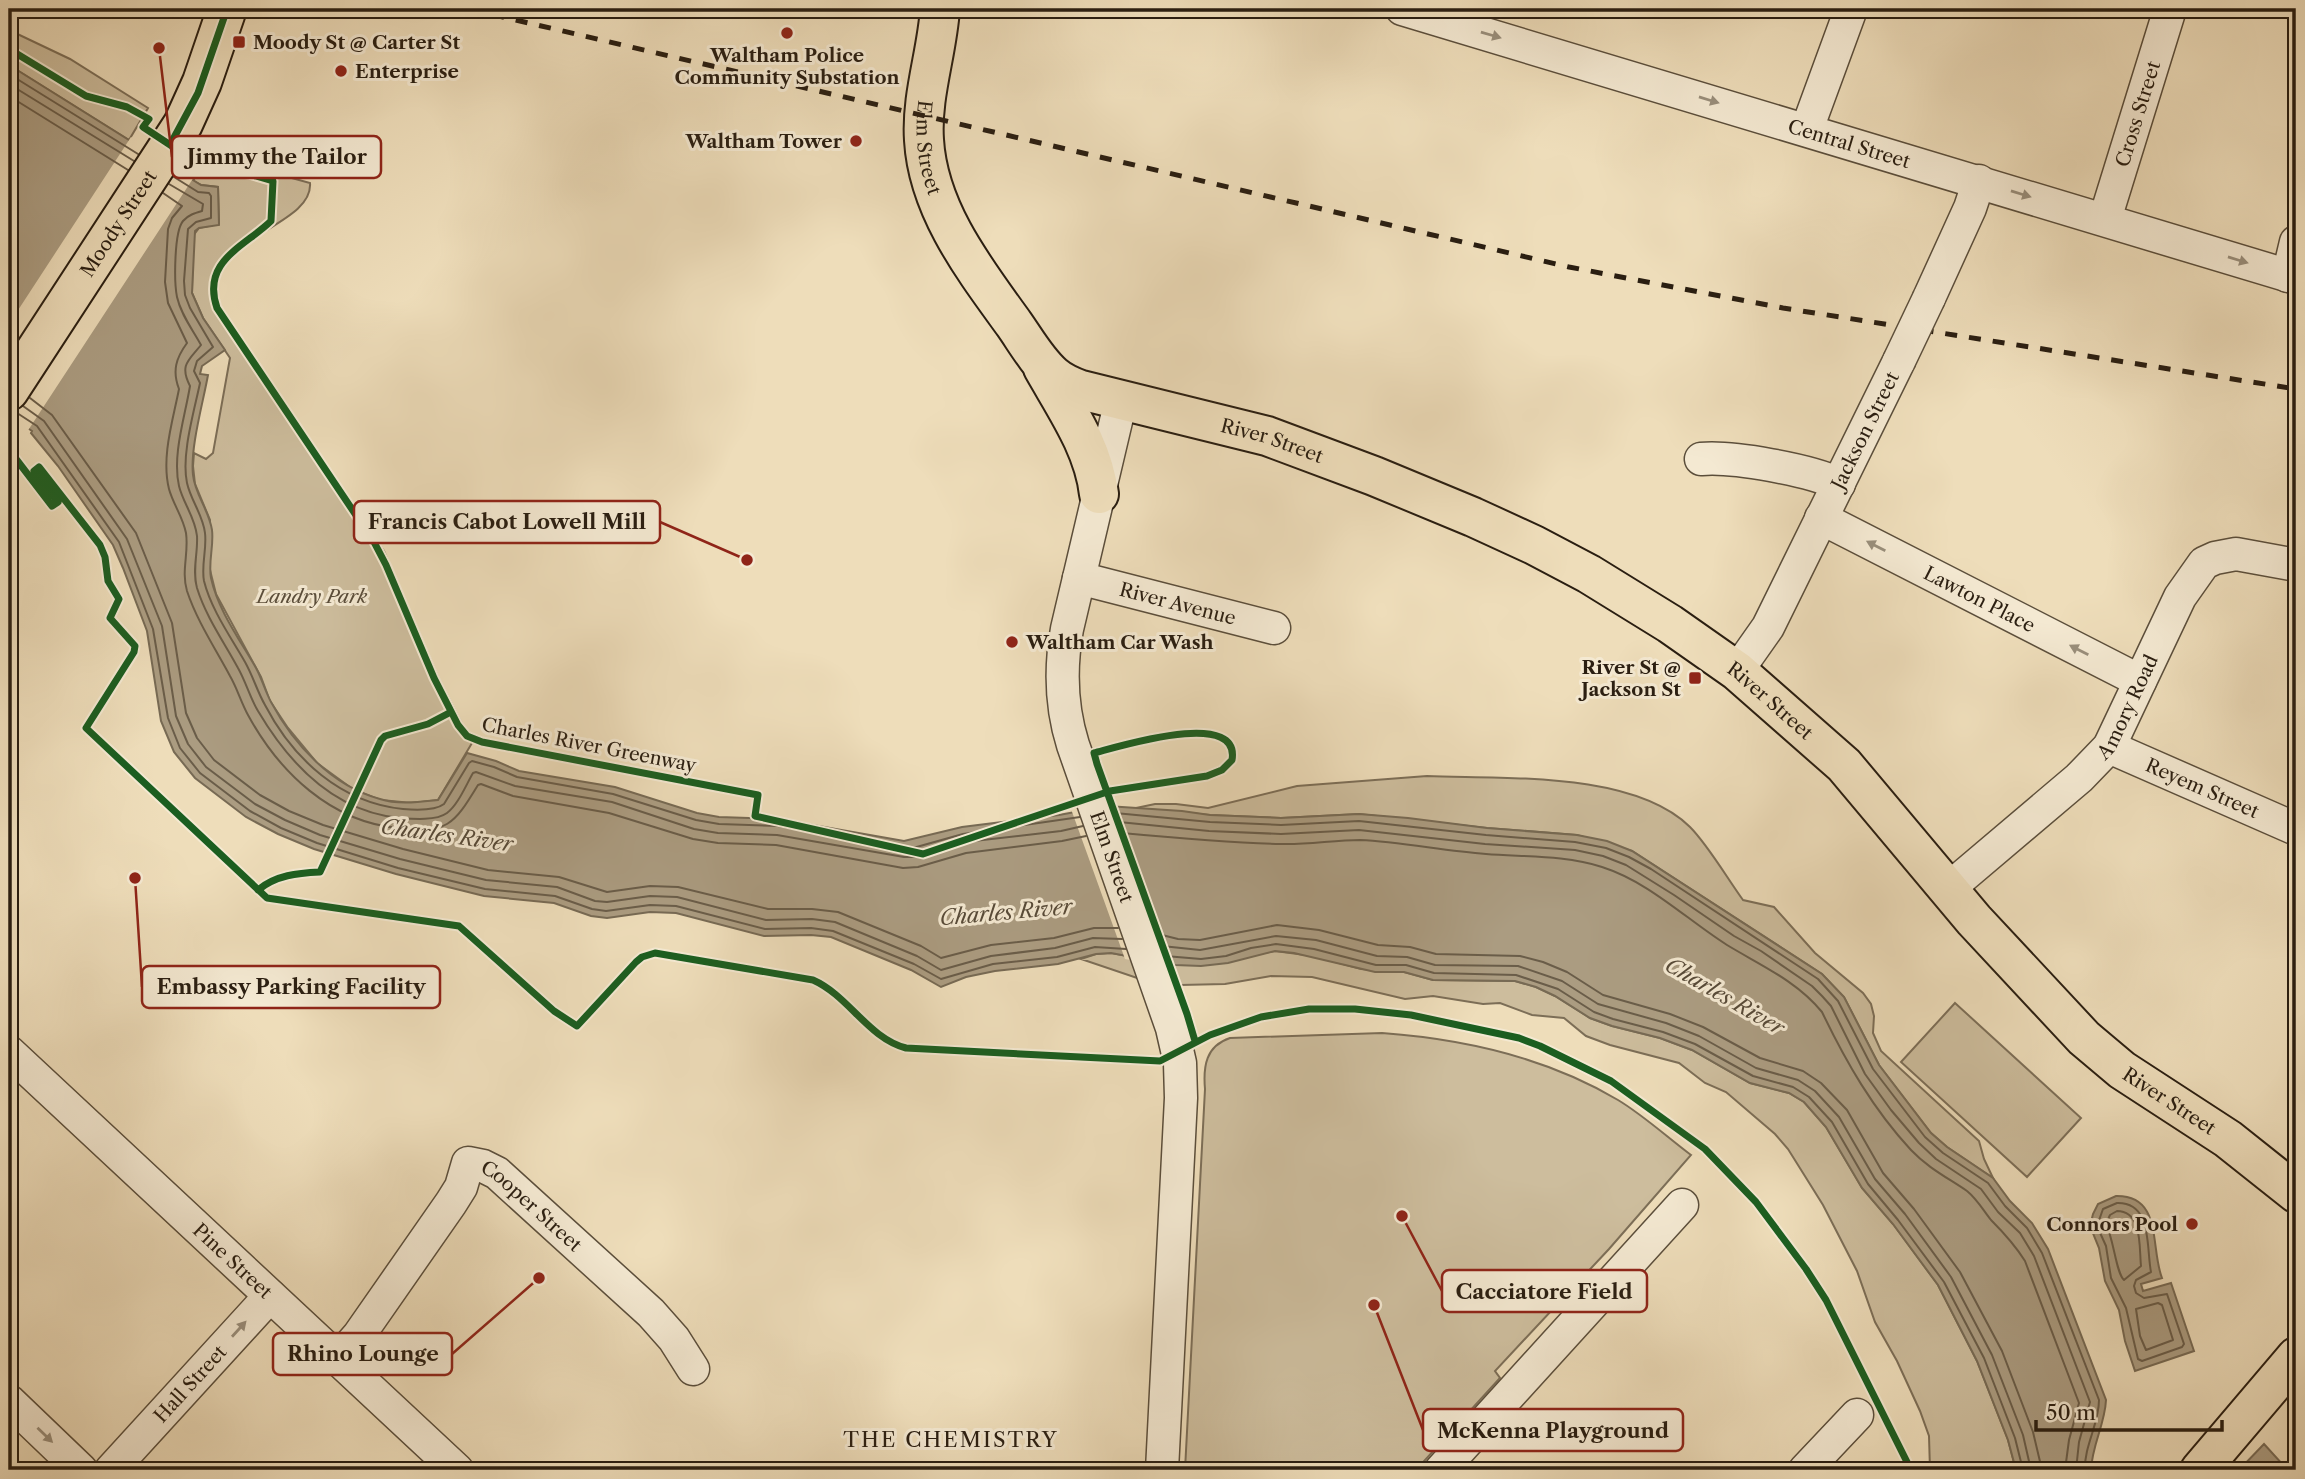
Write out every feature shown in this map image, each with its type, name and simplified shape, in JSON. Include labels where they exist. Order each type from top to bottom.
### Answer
[{"type":"main road","name":"Moody Street","points":[[9,391],[183,124],[198,93],[227,9]]},
{"type":"main road","name":"Elm Street","points":[[930,9],[918,34],[911,65],[903,124],[904,161],[910,185],[921,208],[979,275]]},
{"type":"main road","name":"Elm Street","points":[[940,9],[923,116],[925,151],[932,183],[941,205],[979,275],[1039,360],[1066,384],[1121,400]]},
{"type":"main road","points":[[1039,360],[1087,449],[1096,474],[1099,494]]},
{"type":"main road","name":"River Street","points":[[1121,400],[1281,440],[1474,517],[1598,579],[1670,624],[1737,671],[1853,775],[1948,889],[2043,995],[2104,1055],[2143,1084],[2228,1139],[2296,1193]]},
{"type":"main road","points":[[2200,1470],[2296,1357]]},
{"type":"street","name":"Central Street","points":[[1402,9],[2292,277]]},
{"type":"street","points":[[1807,129],[1851,9]]},
{"type":"street","name":"Cross Street","points":[[2105,219],[2170,9]]},
{"type":"street","name":"Jackson Street","points":[[1737,671],[1768,627],[1839,484],[1929,298],[1970,208],[1979,181]]},
{"type":"street","points":[[2292,277],[2296,242]]},
{"type":"street","name":"Elm Street","points":[[1121,400],[1065,642],[1062,676],[1067,724],[1080,768],[1178,1050],[1181,1098],[1162,1470]]},
{"type":"street","points":[[1701,460],[1732,460],[1801,471],[1839,484]]},
{"type":"street","name":"Lawton Place","points":[[1821,518],[2140,681]]},
{"type":"street","name":"Amory Road","points":[[1948,889],[2079,778],[2109,747],[2180,597],[2204,563],[2236,554],[2296,565]]},
{"type":"street","name":"River Avenue","points":[[1079,578],[1274,628]]},
{"type":"street","name":"Reyem Street","points":[[2109,747],[2296,828]]},
{"type":"street","name":"Pine Street","points":[[9,1052],[457,1470]]},
{"type":"street","name":"Cooper Street","points":[[338,1359],[359,1335],[451,1203],[461,1187],[468,1163],[497,1173],[651,1313],[674,1339],[693,1369]]},
{"type":"street","points":[[1441,1470],[1682,1205]]},
{"type":"street","name":"Hall Street","points":[[111,1470],[270,1296]]},
{"type":"street","points":[[9,1401],[81,1470]]},
{"type":"street","points":[[1804,1470],[1857,1415]]},
{"type":"green space","points":[[9,30],[70,59],[148,108],[129,140],[9,65]]},
{"type":"green space","name":"Landry Park","points":[[208,155],[310,183],[306,199],[293,213],[234,253],[221,269],[217,290],[225,316],[384,551],[438,677],[472,743],[438,800],[412,803],[381,800],[354,790],[317,763],[270,701],[261,677],[216,594],[210,570],[210,520],[195,484],[193,466],[194,453],[206,459],[213,453],[230,358],[203,318],[192,293],[193,236],[199,228],[219,224],[218,187],[193,181]]},
{"type":"green space","points":[[1427,776],[1566,782],[1602,787],[1636,796],[1665,809],[1697,834],[1743,900],[1774,907],[1815,953],[1863,993],[1871,1004],[1874,1016],[1873,1033],[1881,1051],[1979,1141],[1993,1178],[1931,1133],[1879,1065],[1844,997],[1822,974],[1632,851],[1577,835],[1359,814],[1281,818],[1136,808],[1176,804],[1208,808],[1297,786]]},
{"type":"green space","points":[[1275,951],[1313,956],[1361,969],[1404,972],[1433,980],[1515,981],[1555,996],[1590,1018],[1692,1050],[1750,1083],[1789,1093],[1804,1102],[1826,1127],[1862,1188],[1893,1224],[1938,1285],[1977,1361],[2008,1440],[2016,1470],[1930,1470],[1929,1436],[1920,1411],[1875,1322],[1857,1271],[1823,1205],[1788,1149],[1775,1134],[1726,1092],[1705,1083],[1679,1063],[1586,1036],[1564,1018],[1532,1015],[1500,1003],[1483,1004],[1433,996],[1405,999],[1312,977],[1271,976],[1225,984],[1180,985],[1146,981],[1081,959],[1111,953],[1155,961],[1253,955]]},
{"type":"green space","points":[[1955,1003],[2081,1118],[2027,1177],[1901,1062]]},
{"type":"green space","points":[[1382,1033],[1474,1045],[1534,1061],[1562,1072],[1618,1100],[1691,1155],[1609,1249],[1495,1371],[1500,1378],[1416,1470],[1185,1470],[1205,1072],[1208,1058],[1216,1046],[1230,1038]]},
{"type":"water","name":"Charles River","points":[[9,65],[201,185],[218,187],[219,225],[195,231],[192,293],[203,318],[225,350],[202,366],[200,374],[208,375],[195,439],[193,464],[194,482],[212,530],[211,578],[224,613],[256,668],[280,718],[303,748],[330,774],[362,793],[387,801],[409,803],[438,800],[467,753],[519,771],[615,787],[697,813],[719,817],[779,819],[904,841],[962,827],[1107,806],[1281,818],[1359,814],[1577,835],[1607,841],[1632,851],[1822,974],[1844,997],[1879,1065],[1931,1133],[1993,1178],[2010,1201],[2032,1223],[2048,1249],[2106,1400],[2091,1470],[2016,1470],[2008,1440],[1977,1361],[1938,1285],[1893,1224],[1862,1188],[1826,1127],[1804,1102],[1789,1093],[1750,1083],[1692,1050],[1590,1018],[1536,987],[1515,981],[1433,980],[1404,972],[1375,972],[1275,951],[1228,963],[1201,966],[1175,965],[1111,953],[1096,954],[1058,964],[966,977],[941,987],[911,970],[831,937],[764,936],[676,913],[650,912],[607,918],[591,916],[554,903],[484,896],[396,874],[314,849],[246,817],[195,778],[174,752],[161,721],[147,631],[113,545],[32,431],[9,415]]},
{"type":"water","name":"Connors Pool","points":[[2116,1196],[2131,1198],[2141,1204],[2148,1214],[2162,1278],[2141,1284],[2143,1291],[2171,1283],[2194,1351],[2135,1371],[2119,1310],[2105,1281],[2099,1248],[2090,1226],[2098,1204]]},
{"type":"water","points":[[2264,1444],[2285,1467],[2283,1470],[2239,1470]]},
{"type":"pier","points":[[131,137],[194,177],[27,432],[9,419],[9,324]]},
{"type":"pier","points":[[1107,802],[1116,803],[1175,969],[1125,959],[1071,809]]},
{"type":"railway","points":[[469,9],[1569,267],[1783,308],[2296,389]]},
{"type":"cycle path","points":[[170,145],[198,93],[227,9]]},
{"type":"cycle path","name":"Charles River Greenway","points":[[9,49],[86,96],[127,107],[149,119],[143,127],[196,162],[211,168],[273,181],[271,221],[220,267],[215,278],[217,308],[374,542],[434,678],[458,725],[467,736],[482,742],[758,795],[755,816],[923,854],[1110,791],[1207,776],[1222,770],[1232,760],[1230,745],[1218,736],[1199,733],[1151,739],[1094,753],[1097,764],[1187,1014],[1195,1041]]},
{"type":"cycle path","points":[[9,453],[52,506],[58,502],[34,471],[39,467],[100,545],[105,557],[108,581],[119,599],[110,618],[135,646],[134,652],[86,728],[267,898],[459,926],[554,1011],[577,1026],[636,962],[655,953],[813,980],[837,996],[880,1035],[906,1048],[1160,1061],[1210,1035],[1261,1017],[1309,1009],[1355,1009],[1411,1015],[1519,1038],[1611,1081],[1705,1149],[1756,1202],[1826,1300],[1911,1470]]},
{"type":"cycle path","points":[[258,890],[280,878],[320,872],[381,740],[385,736],[428,724],[451,712]]},
{"type":"place","name":"Waltham Police Community Substation","points":[[787,33]]},
{"type":"place","name":"Moody St @ Carter St","points":[[239,42]]},
{"type":"place","name":"Jimmy the Tailor","points":[[159,48]]},
{"type":"place","name":"Enterprise","points":[[341,71]]},
{"type":"place","name":"Waltham Tower","points":[[856,141]]},
{"type":"place","name":"Francis Cabot Lowell Mill","points":[[747,560]]},
{"type":"place","name":"Waltham Car Wash","points":[[1012,642]]},
{"type":"place","name":"River St @ Jackson St","points":[[1695,678]]},
{"type":"place","name":"Embassy Parking Facility","points":[[135,878]]},
{"type":"place","name":"Cacciatore Field","points":[[1402,1216]]},
{"type":"place","name":"Connors Pool","points":[[2192,1224]]},
{"type":"place","name":"Rhino Lounge","points":[[539,1278]]},
{"type":"place","name":"McKenna Playground","points":[[1374,1305]]},
{"type":"district","name":"THE CHEMISTRY","points":[[951,1439]]}]
